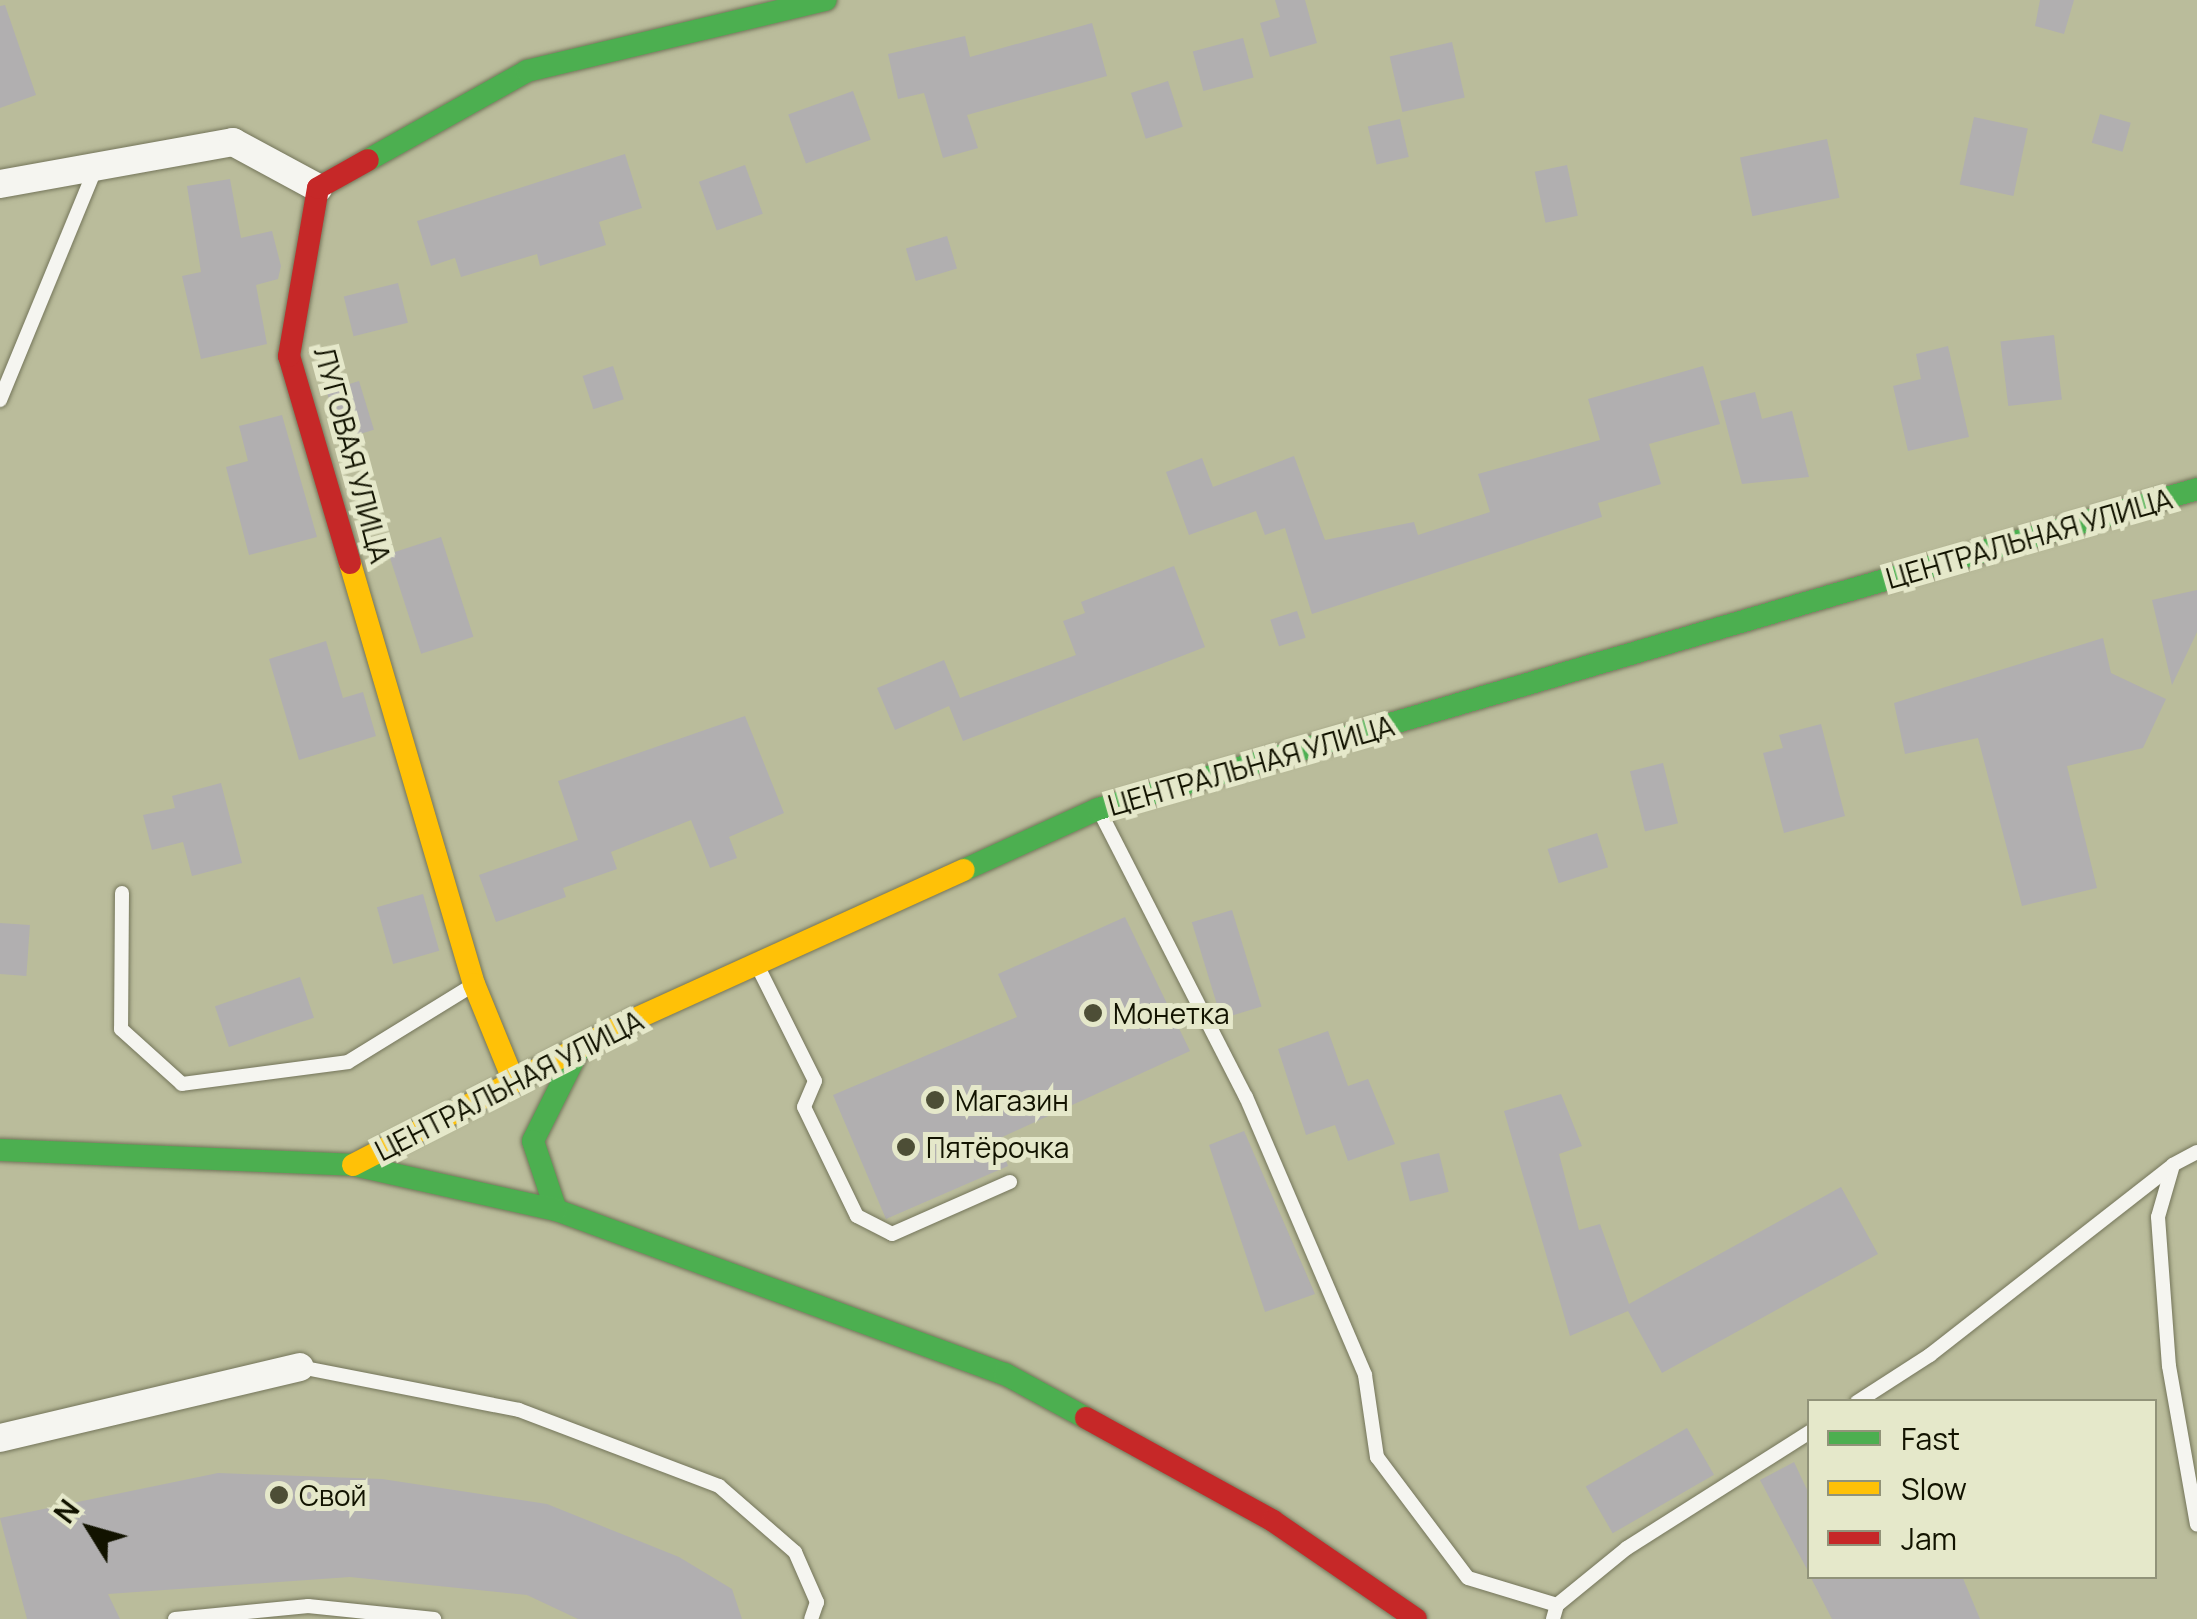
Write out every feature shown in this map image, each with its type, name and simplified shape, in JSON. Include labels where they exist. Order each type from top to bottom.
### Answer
[{"type":"main road","points":[[318,188],[528,72],[826,0]]},
{"type":"main road","name":"ЛУГОВАЯ УЛИЦА","points":[[318,188],[289,356],[474,984],[514,1082]]},
{"type":"main road","name":"ЦЕНТРАЛЬНАЯ УЛИЦА","points":[[353,1165],[580,1047],[1098,809],[2197,488]]},
{"type":"main road","points":[[556,1210],[533,1141],[580,1047]]},
{"type":"main road","points":[[0,1150],[353,1165],[556,1210],[1005,1374],[1273,1521],[1416,1619]]},
{"type":"street","points":[[0,184],[233,142],[318,188]]},
{"type":"street","points":[[0,1438],[300,1367]]},
{"type":"lane","points":[[0,400],[97,167]]},
{"type":"lane","points":[[1098,809],[1268,1149],[1365,1375],[1377,1457],[1468,1578],[1554,1612],[1628,1548],[1807,1434]]},
{"type":"lane","points":[[122,892],[121,1029],[182,1084],[348,1062],[474,984]]},
{"type":"lane","points":[[756,964],[815,1081],[804,1107],[857,1216],[892,1234],[1010,1182]]},
{"type":"lane","points":[[1861,1399],[1930,1354],[2173,1165],[2197,1152]]},
{"type":"lane","points":[[2173,1165],[2158,1217],[2169,1366],[2197,1526]]},
{"type":"lane","points":[[300,1367],[519,1410],[719,1486],[795,1552],[817,1602],[811,1619]]},
{"type":"lane","points":[[175,1619],[308,1606],[434,1619]]},
{"type":"building","points":[[1275,0],[1305,0],[1317,43],[1270,57],[1260,23],[1280,17]]},
{"type":"building","points":[[2040,0],[2074,0],[2064,34],[2035,26]]},
{"type":"building","points":[[5,5],[36,95],[0,108],[0,6]]},
{"type":"building","points":[[1092,23],[1107,76],[967,115],[978,148],[943,158],[924,93],[898,99],[888,54],[965,36],[970,57]]},
{"type":"building","points":[[1243,38],[1254,78],[1203,91],[1193,51]]},
{"type":"building","points":[[1452,42],[1465,98],[1402,112],[1390,56]]},
{"type":"building","points":[[1168,81],[1183,127],[1146,139],[1131,93]]},
{"type":"building","points":[[853,91],[871,140],[806,163],[788,115]]},
{"type":"building","points":[[2100,114],[2131,123],[2122,152],[2092,143]]},
{"type":"building","points":[[1974,117],[2028,128],[2013,196],[1960,184]]},
{"type":"building","points":[[1400,119],[1409,157],[1377,164],[1368,126]]},
{"type":"building","points":[[1827,139],[1839,198],[1752,216],[1740,158]]},
{"type":"building","points":[[625,154],[642,208],[599,222],[606,245],[540,266],[537,254],[461,277],[455,258],[431,266],[417,221]]},
{"type":"building","points":[[745,165],[763,214],[717,231],[699,182]]},
{"type":"building","points":[[1567,165],[1578,216],[1546,223],[1535,172]]},
{"type":"building","points":[[230,179],[241,238],[272,231],[281,266],[278,279],[256,285],[267,344],[201,359],[182,276],[201,272],[187,186]]},
{"type":"building","points":[[947,236],[957,269],[916,281],[906,249]]},
{"type":"building","points":[[398,283],[408,323],[354,336],[344,297]]},
{"type":"building","points":[[2054,335],[2062,400],[2008,406],[2000,342]]},
{"type":"building","points":[[1948,346],[1969,437],[1908,451],[1893,386],[1921,379],[1916,354]]},
{"type":"building","points":[[613,366],[624,399],[593,409],[583,376]]},
{"type":"building","points":[[1703,366],[1720,424],[1649,444],[1661,484],[1598,503],[1602,517],[1312,614],[1285,528],[1265,535],[1256,511],[1189,535],[1166,472],[1202,458],[1213,487],[1294,456],[1325,540],[1414,522],[1418,535],[1490,512],[1478,474],[1600,440],[1588,399]]},
{"type":"building","points":[[359,381],[374,430],[341,440],[326,391]]},
{"type":"building","points":[[1755,392],[1762,419],[1792,411],[1809,477],[1742,484],[1720,401]]},
{"type":"building","points":[[282,415],[317,537],[249,555],[226,467],[248,461],[239,426]]},
{"type":"building","points":[[441,537],[473,637],[421,654],[389,554]]},
{"type":"building","points":[[1174,566],[1205,647],[963,741],[949,706],[895,730],[877,688],[944,660],[960,698],[1076,655],[1063,621],[1085,613],[1081,602]]},
{"type":"building","points":[[2197,590],[2197,632],[2172,685],[2152,600]]},
{"type":"building","points":[[1297,611],[1306,638],[1279,646],[1270,620]]},
{"type":"building","points":[[2103,638],[2111,673],[2166,699],[2143,748],[2067,766],[2097,888],[2022,906],[1978,738],[1905,754],[1894,703]]},
{"type":"building","points":[[326,641],[343,698],[363,692],[376,736],[299,760],[269,659]]},
{"type":"building","points":[[745,716],[784,813],[729,837],[737,858],[710,868],[691,820],[611,852],[617,869],[563,888],[566,897],[496,922],[479,875],[578,840],[558,781]]},
{"type":"building","points":[[1821,724],[1845,816],[1784,833],[1763,753],[1783,748],[1779,735]]},
{"type":"building","points":[[1663,763],[1678,823],[1645,831],[1630,771]]},
{"type":"building","points":[[221,783],[242,863],[192,876],[183,842],[152,850],[143,815],[175,808],[172,796]]},
{"type":"building","points":[[1597,833],[1608,867],[1559,883],[1548,849]]},
{"type":"building","points":[[423,894],[439,951],[393,964],[377,907]]},
{"type":"building","points":[[1232,910],[1262,1007],[1221,1019],[1192,922]]},
{"type":"building","points":[[1125,917],[1190,1051],[998,1139],[1008,1166],[886,1219],[833,1095],[1017,1017],[998,974]]},
{"type":"building","points":[[0,923],[30,925],[26,976],[0,974]]},
{"type":"building","points":[[300,977],[314,1018],[229,1047],[215,1006]]},
{"type":"building","points":[[1328,1031],[1348,1086],[1368,1079],[1395,1144],[1348,1161],[1335,1125],[1306,1135],[1278,1049]]},
{"type":"building","points":[[1561,1094],[1582,1146],[1559,1154],[1579,1230],[1600,1224],[1629,1304],[1841,1187],[1878,1254],[1662,1373],[1628,1311],[1570,1336],[1504,1111]]},
{"type":"building","points":[[1244,1131],[1315,1294],[1265,1312],[1209,1145]]},
{"type":"building","points":[[1439,1153],[1449,1192],[1410,1201],[1400,1163]]},
{"type":"building","points":[[1687,1428],[1714,1475],[1613,1533],[1586,1486]]},
{"type":"building","points":[[1794,1462],[1807,1490],[1807,1569],[1760,1480]]},
{"type":"building","points":[[218,1473],[382,1479],[547,1504],[679,1557],[732,1589],[742,1619],[578,1619],[527,1595],[350,1577],[108,1594],[120,1619],[27,1619],[0,1518]]},
{"type":"building","points":[[1812,1579],[1963,1579],[1980,1619],[1832,1619]]},
{"type":"traffic: fast","points":[[368,160],[527,71],[826,0]]},
{"type":"traffic: fast","points":[[964,870],[1098,809],[2197,489]]},
{"type":"traffic: fast","points":[[580,1047],[533,1141],[556,1210],[1005,1374],[1086,1418]]},
{"type":"traffic: fast","points":[[0,1150],[353,1165],[556,1210]]},
{"type":"traffic: slow","points":[[350,563],[474,984],[514,1082]]},
{"type":"traffic: slow","points":[[353,1165],[633,1020],[964,870]]},
{"type":"traffic: jam","points":[[350,563],[289,356],[318,188],[368,160]]},
{"type":"traffic: jam","points":[[1086,1418],[1273,1521],[1416,1619]]},
{"type":"place","name":"Монетка","points":[[1093,1013]]},
{"type":"place","name":"Магазин","points":[[935,1100]]},
{"type":"place","name":"Пятёрочка","points":[[906,1147]]},
{"type":"place","name":"Свой","points":[[279,1495]]}]
